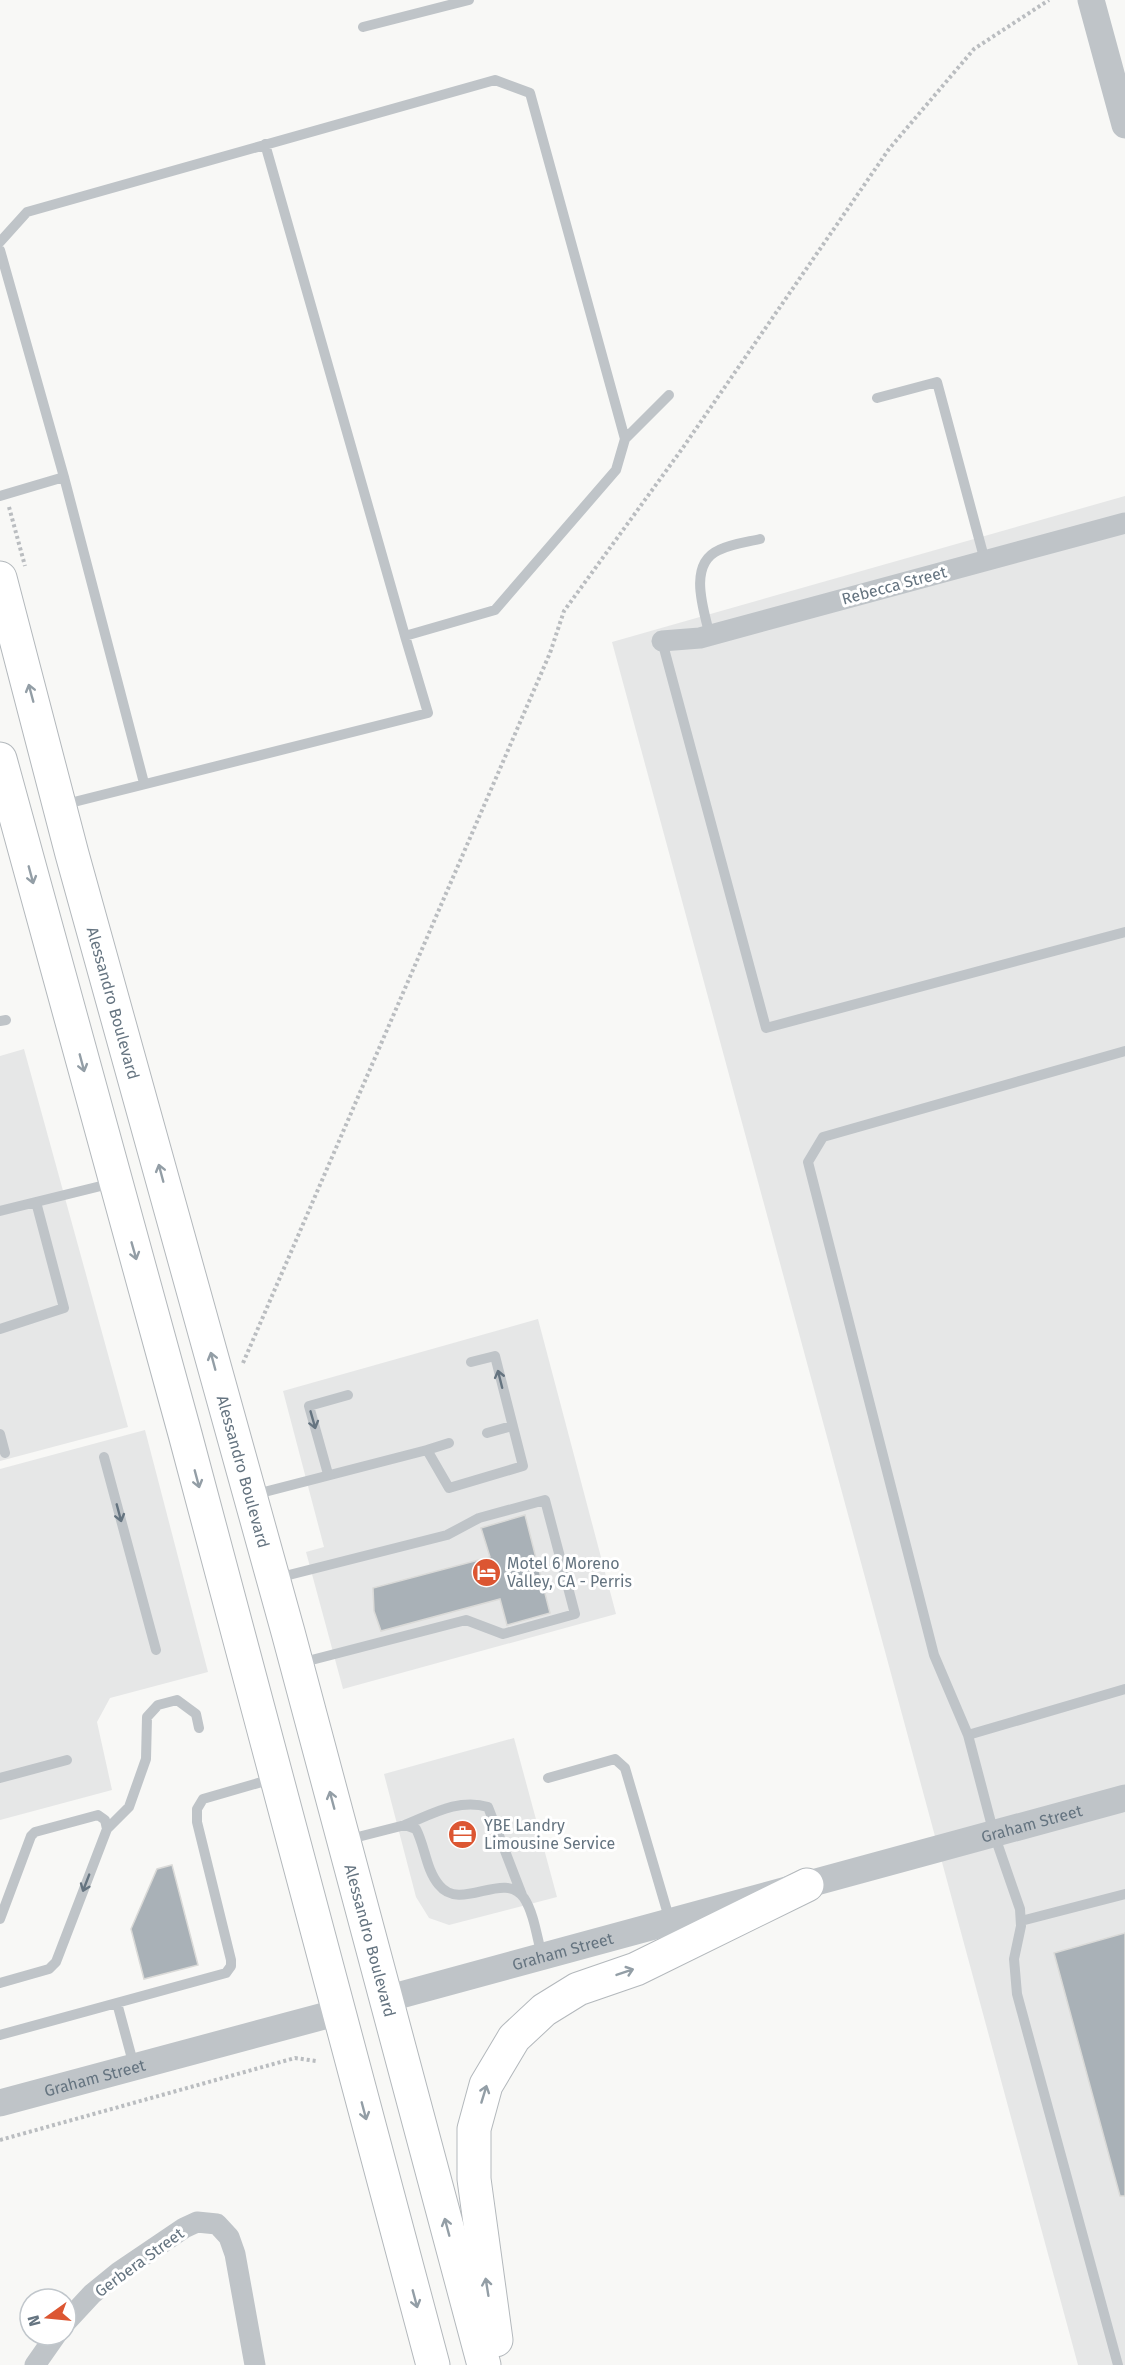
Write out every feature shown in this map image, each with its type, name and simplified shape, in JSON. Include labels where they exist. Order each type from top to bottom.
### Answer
[{"type":"main road","name":"Alessandro Boulevard","points":[[0,578],[59,806],[288,1632],[484,2365]]},
{"type":"main road","points":[[0,759],[12,819],[185,1434],[433,2365]]},
{"type":"main road","points":[[12,819],[59,806]]},
{"type":"main road","points":[[185,1434],[204,1433],[211,1439],[243,1552],[257,1583],[288,1632]]},
{"type":"main road","points":[[500,2365],[481,2244],[474,2179],[474,2129],[486,2085],[514,2038],[544,2010],[578,1989],[636,1969],[807,1885]]},
{"type":"main road","name":"Graham Street","points":[[339,2012],[386,1999]]},
{"type":"street","points":[[1091,0],[1125,125]]},
{"type":"street","name":"Rebecca Street","points":[[662,641],[710,636],[1125,523]]},
{"type":"street","name":"Graham Street","points":[[386,1999],[1125,1798]]},
{"type":"street","name":"Graham Street","points":[[1,2100],[339,2012]]},
{"type":"street","name":"Gerbera Street","points":[[78,2309],[119,2272],[184,2228],[197,2222],[217,2224],[229,2237],[234,2254],[255,2365]]},
{"type":"street","points":[[34,2365],[47,2347]]},
{"type":"lane","points":[[363,27],[469,0]]},
{"type":"lane","points":[[0,242],[27,212],[495,80],[530,93],[625,439]]},
{"type":"lane","points":[[59,806],[428,713],[266,144]]},
{"type":"lane","points":[[0,250],[64,477],[144,783]]},
{"type":"lane","points":[[877,398],[937,382],[985,561]]},
{"type":"lane","points":[[405,636],[495,610],[616,470],[625,439],[669,395]]},
{"type":"lane","points":[[0,496],[64,477]]},
{"type":"lane","points":[[710,636],[698,583],[706,564],[717,550],[760,539]]},
{"type":"lane","points":[[662,641],[766,1028],[1125,932]]},
{"type":"lane","points":[[1118,2365],[1017,1994],[1014,1959],[1021,1921],[1013,1885],[994,1834],[968,1735],[933,1655],[808,1162],[823,1137],[1125,1051]]},
{"type":"lane","points":[[0,1211],[114,1182]]},
{"type":"lane","points":[[0,1329],[64,1308],[36,1202]]},
{"type":"lane","points":[[427,1450],[449,1488],[524,1466],[495,1356],[471,1362]]},
{"type":"lane","points":[[328,1474],[309,1406],[348,1395]]},
{"type":"lane","points":[[488,1433],[512,1426]]},
{"type":"lane","points":[[0,1434],[5,1453]]},
{"type":"lane","points":[[250,1496],[449,1443]]},
{"type":"lane","points":[[104,1457],[156,1650]]},
{"type":"lane","points":[[273,1579],[447,1535],[479,1518],[544,1500],[575,1614],[503,1634],[466,1620],[296,1664]]},
{"type":"lane","points":[[968,1735],[1125,1689]]},
{"type":"lane","points":[[0,1983],[49,1969],[56,1962],[107,1829],[129,1807],[146,1759],[147,1717],[158,1705],[177,1700],[196,1714],[199,1728]]},
{"type":"lane","points":[[548,1778],[615,1759],[626,1768],[670,1922]]},
{"type":"lane","points":[[0,1778],[67,1760]]},
{"type":"lane","points":[[0,2035],[204,1981],[226,1973],[231,1966],[197,1822],[197,1809],[203,1799],[275,1778]]},
{"type":"lane","points":[[343,1841],[405,1825],[455,1805],[474,1803],[488,1807],[527,1904],[542,1956]]},
{"type":"lane","points":[[0,1919],[31,1836],[35,1832],[98,1815],[105,1820],[107,1829]]},
{"type":"lane","points":[[405,1825],[416,1829],[431,1871],[439,1885],[448,1893],[469,1895],[500,1888],[514,1889],[522,1895]]},
{"type":"lane","points":[[1021,1921],[1125,1894]]},
{"type":"lane","points":[[117,2003],[134,2067]]},
{"type":"path","points":[[243,1363],[550,653],[564,611],[682,449],[889,148],[974,49],[1049,0]]},
{"type":"path","points":[[0,2140],[295,2058],[316,2061]]},
{"type":"shaded area","points":[[1125,496],[1125,2365],[1078,2365],[612,642]]},
{"type":"shaded area","points":[[24,1049],[128,1427],[0,1461],[0,1056]]},
{"type":"shaded area","points":[[538,1319],[616,1614],[343,1689],[306,1552],[324,1547],[283,1391]]},
{"type":"shaded area","points":[[145,1430],[208,1672],[110,1698],[97,1722],[112,1790],[0,1820],[0,1469]]},
{"type":"shaded area","points":[[514,1738],[557,1897],[449,1925],[429,1918],[416,1897],[384,1774]]},
{"type":"building","name":"Motel 6 Moreno Valley, CA - Perris","points":[[525,1515],[550,1613],[507,1625],[500,1599],[381,1631],[374,1611],[373,1588],[490,1557],[481,1528]]},
{"type":"building","points":[[172,1865],[198,1965],[144,1979],[131,1929],[157,1869]]},
{"type":"building","points":[[1125,1933],[1125,2196],[1120,2196],[1054,1953]]},
{"type":"place","name":"Motel 6 Moreno Valley, CA - Perris","points":[[486,1572]]},
{"type":"place","name":"YBE Landry Limousine Service","points":[[463,1834]]}]
